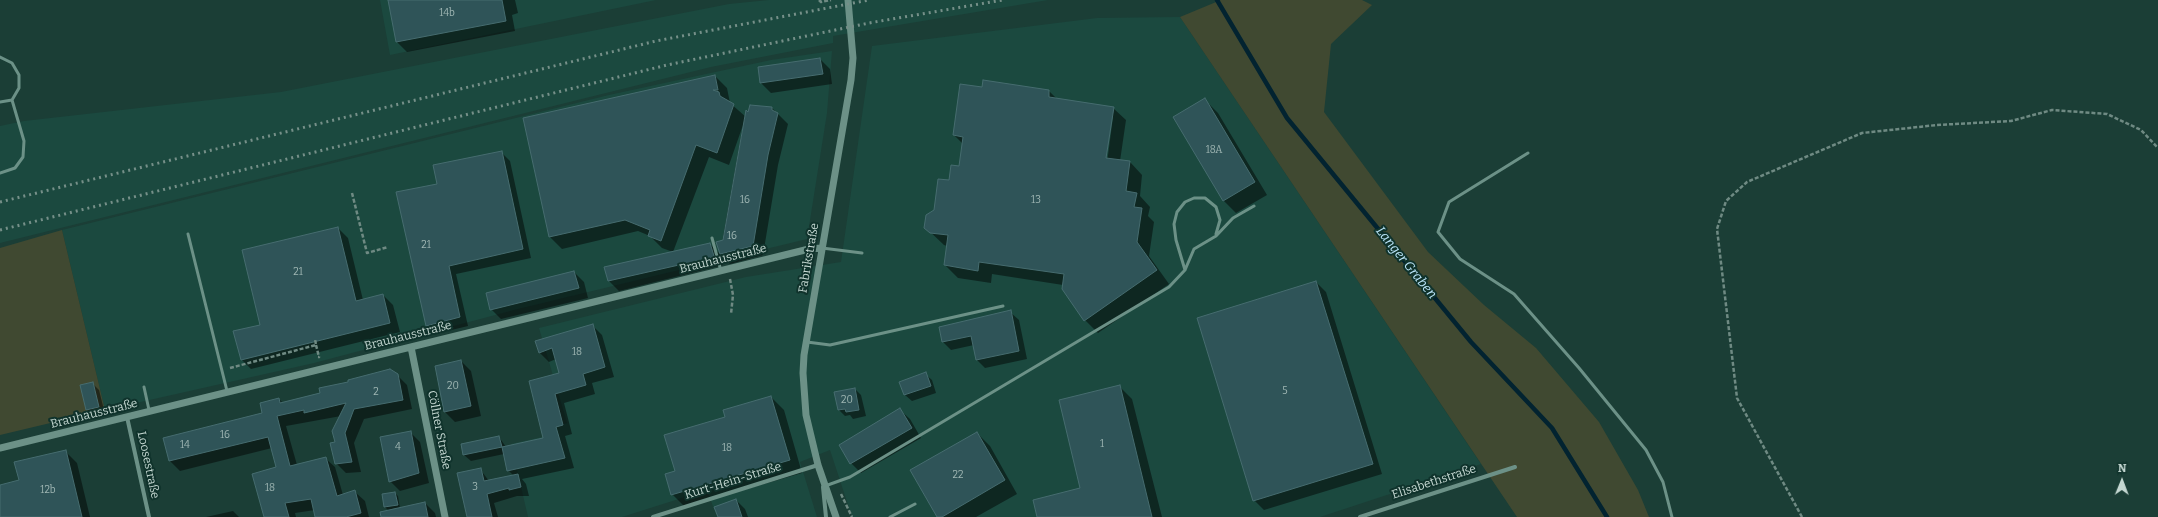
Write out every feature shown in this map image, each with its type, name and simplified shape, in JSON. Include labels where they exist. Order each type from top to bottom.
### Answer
[{"type":"street","name":"Fabrikstraße","points":[[836,517],[818,465],[806,415],[803,390],[806,342],[853,58],[848,0]]},
{"type":"street","name":"Brauhausstraße","points":[[0,448],[127,418],[808,249],[822,248]]},
{"type":"street","name":"Cöllner Straße","points":[[411,347],[445,517]]},
{"type":"street","name":"Loosestraße","points":[[127,418],[149,517]]},
{"type":"street","name":"Kurt-Hein-Straße","points":[[653,517],[818,465]]},
{"type":"street","name":"Elisabethstraße","points":[[1360,517],[1515,467]]},
{"type":"street","points":[[822,477],[826,517]]},
{"type":"lane","points":[[0,56],[12,63],[19,75],[19,88],[12,100],[24,141],[22,157],[15,168],[0,173]]},
{"type":"lane","points":[[0,102],[12,100]]},
{"type":"lane","points":[[1528,154],[1449,202],[1438,232],[1460,259],[1514,294],[1579,368],[1646,450],[1663,482],[1672,517]]},
{"type":"lane","points":[[1185,270],[1176,240],[1174,224],[1177,212],[1185,202],[1194,198],[1205,198],[1216,207],[1220,220],[1216,236]]},
{"type":"lane","points":[[826,486],[850,477],[1007,385],[1169,286],[1185,270],[1194,249],[1216,236],[1233,218],[1254,206]]},
{"type":"lane","points":[[188,234],[227,392]]},
{"type":"lane","points":[[712,238],[724,270]]},
{"type":"lane","points":[[822,248],[862,253]]},
{"type":"lane","points":[[806,342],[830,345],[1003,306]]},
{"type":"lane","points":[[144,387],[150,412]]},
{"type":"lane","points":[[890,517],[915,504]]},
{"type":"path","points":[[819,0],[821,2],[831,0]]},
{"type":"path","points":[[1802,517],[1737,398],[1717,229],[1726,201],[1747,182],[1862,133],[1937,125],[2011,121],[2052,110],[2107,114],[2141,130],[2158,148]]},
{"type":"path","points":[[352,193],[367,253],[388,247]]},
{"type":"path","points":[[724,270],[733,294],[731,314]]},
{"type":"path","points":[[315,339],[318,354]]},
{"type":"path","points":[[231,373],[229,367],[316,345]]},
{"type":"path","points":[[835,482],[852,517]]},
{"type":"shaded area","points":[[380,0],[656,0],[390,55]]},
{"type":"shaded area","points":[[769,0],[1048,0],[833,36],[833,43],[711,67],[0,243],[0,126],[24,121],[281,92],[729,4]]},
{"type":"shaded area","points":[[1221,0],[1362,0],[1372,5],[1331,44],[1324,112],[1428,252],[1484,305],[1536,348],[1599,422],[1638,490],[1649,517],[1517,517],[1180,17]]},
{"type":"shaded area","points":[[1180,17],[1481,464],[1320,517],[852,517],[830,450],[800,462],[817,517],[717,517],[707,490],[622,517],[528,517],[511,444],[556,434],[555,427],[567,423],[539,328],[746,277],[841,262],[872,46],[1097,18]]},
{"type":"shaded area","points":[[832,51],[827,113],[807,239],[518,309],[314,363],[105,410],[62,230],[609,95],[771,60]]},
{"type":"shaded area","points":[[62,230],[105,410],[0,435],[0,248]]},
{"type":"building","points":[[388,0],[502,0],[506,21],[396,42]]},
{"type":"building","points":[[820,58],[823,74],[760,83],[758,67]]},
{"type":"building","points":[[715,75],[718,90],[713,90],[719,92],[720,96],[734,104],[717,153],[696,145],[661,241],[648,236],[650,230],[625,220],[549,237],[523,118]]},
{"type":"building","points":[[983,80],[1049,90],[1049,97],[1114,107],[1106,158],[1130,161],[1126,191],[1137,193],[1134,207],[1142,208],[1137,242],[1157,270],[1084,321],[1062,289],[1064,274],[979,262],[978,271],[944,265],[948,235],[930,233],[924,228],[926,215],[934,210],[938,179],[949,180],[951,165],[959,166],[963,137],[953,135],[960,84],[982,87]]},
{"type":"building","points":[[1205,98],[1255,182],[1223,201],[1173,117]]},
{"type":"building","points":[[750,105],[772,107],[772,110],[778,113],[768,155],[753,246],[720,254],[716,242],[723,240],[746,110],[748,112]]},
{"type":"building","points":[[502,151],[523,249],[449,266],[460,317],[426,326],[396,192],[437,184],[433,165]]},
{"type":"building","points":[[338,227],[356,301],[383,294],[390,323],[241,360],[233,331],[260,325],[242,250]]},
{"type":"building","points":[[710,243],[714,256],[710,258],[608,281],[604,267]]},
{"type":"building","points":[[574,271],[579,288],[490,310],[486,293]]},
{"type":"building","points":[[1316,281],[1373,464],[1253,501],[1197,318]]},
{"type":"building","points":[[1011,310],[1019,351],[976,360],[971,336],[942,342],[939,327]]},
{"type":"building","points":[[593,324],[605,367],[583,374],[586,385],[555,394],[563,425],[556,427],[565,458],[507,471],[502,447],[543,438],[529,381],[559,373],[552,348],[539,353],[535,341]]},
{"type":"building","points":[[461,360],[471,406],[444,412],[435,366]]},
{"type":"building","points":[[390,369],[398,374],[403,400],[354,409],[345,433],[352,462],[335,464],[330,443],[335,442],[332,431],[346,403],[304,413],[304,410],[277,416],[290,466],[326,457],[337,496],[355,490],[361,513],[346,517],[315,517],[311,499],[285,503],[289,517],[264,517],[252,474],[276,467],[268,437],[169,461],[163,438],[262,413],[260,403],[279,398],[280,403],[320,393],[319,388],[348,382],[348,380]]},
{"type":"building","points":[[926,372],[931,386],[904,395],[899,382]]},
{"type":"building","points":[[93,382],[99,407],[86,410],[80,385]]},
{"type":"building","points":[[1120,385],[1152,517],[1037,517],[1033,500],[1080,488],[1059,400]]},
{"type":"building","points":[[855,388],[859,410],[846,412],[845,409],[838,410],[834,392]]},
{"type":"building","points":[[771,396],[790,460],[671,495],[665,474],[675,471],[664,435],[725,417],[723,410]]},
{"type":"building","points":[[900,408],[912,428],[850,464],[839,445]]},
{"type":"building","points":[[411,431],[419,473],[389,482],[380,437]]},
{"type":"building","points":[[977,432],[1005,480],[942,517],[937,517],[910,470]]},
{"type":"building","points":[[499,436],[502,447],[463,455],[461,444]]},
{"type":"building","points":[[66,450],[82,517],[0,517],[0,485],[19,480],[14,462]]},
{"type":"building","points":[[481,468],[484,481],[518,474],[521,487],[509,490],[509,488],[487,494],[492,517],[467,517],[457,473]]},
{"type":"building","points":[[395,492],[398,505],[384,507],[382,494]]},
{"type":"building","points":[[736,499],[742,517],[718,517],[714,507]]},
{"type":"building","points":[[425,502],[428,517],[381,517],[380,512]]},
{"type":"waterway","name":"Langer Graben","points":[[1217,0],[1287,118],[1471,342],[1552,428],[1607,517]]},
{"type":"railway","points":[[0,202],[656,41],[869,0]]},
{"type":"railway","points":[[0,230],[667,65],[869,23],[1003,0]]}]
